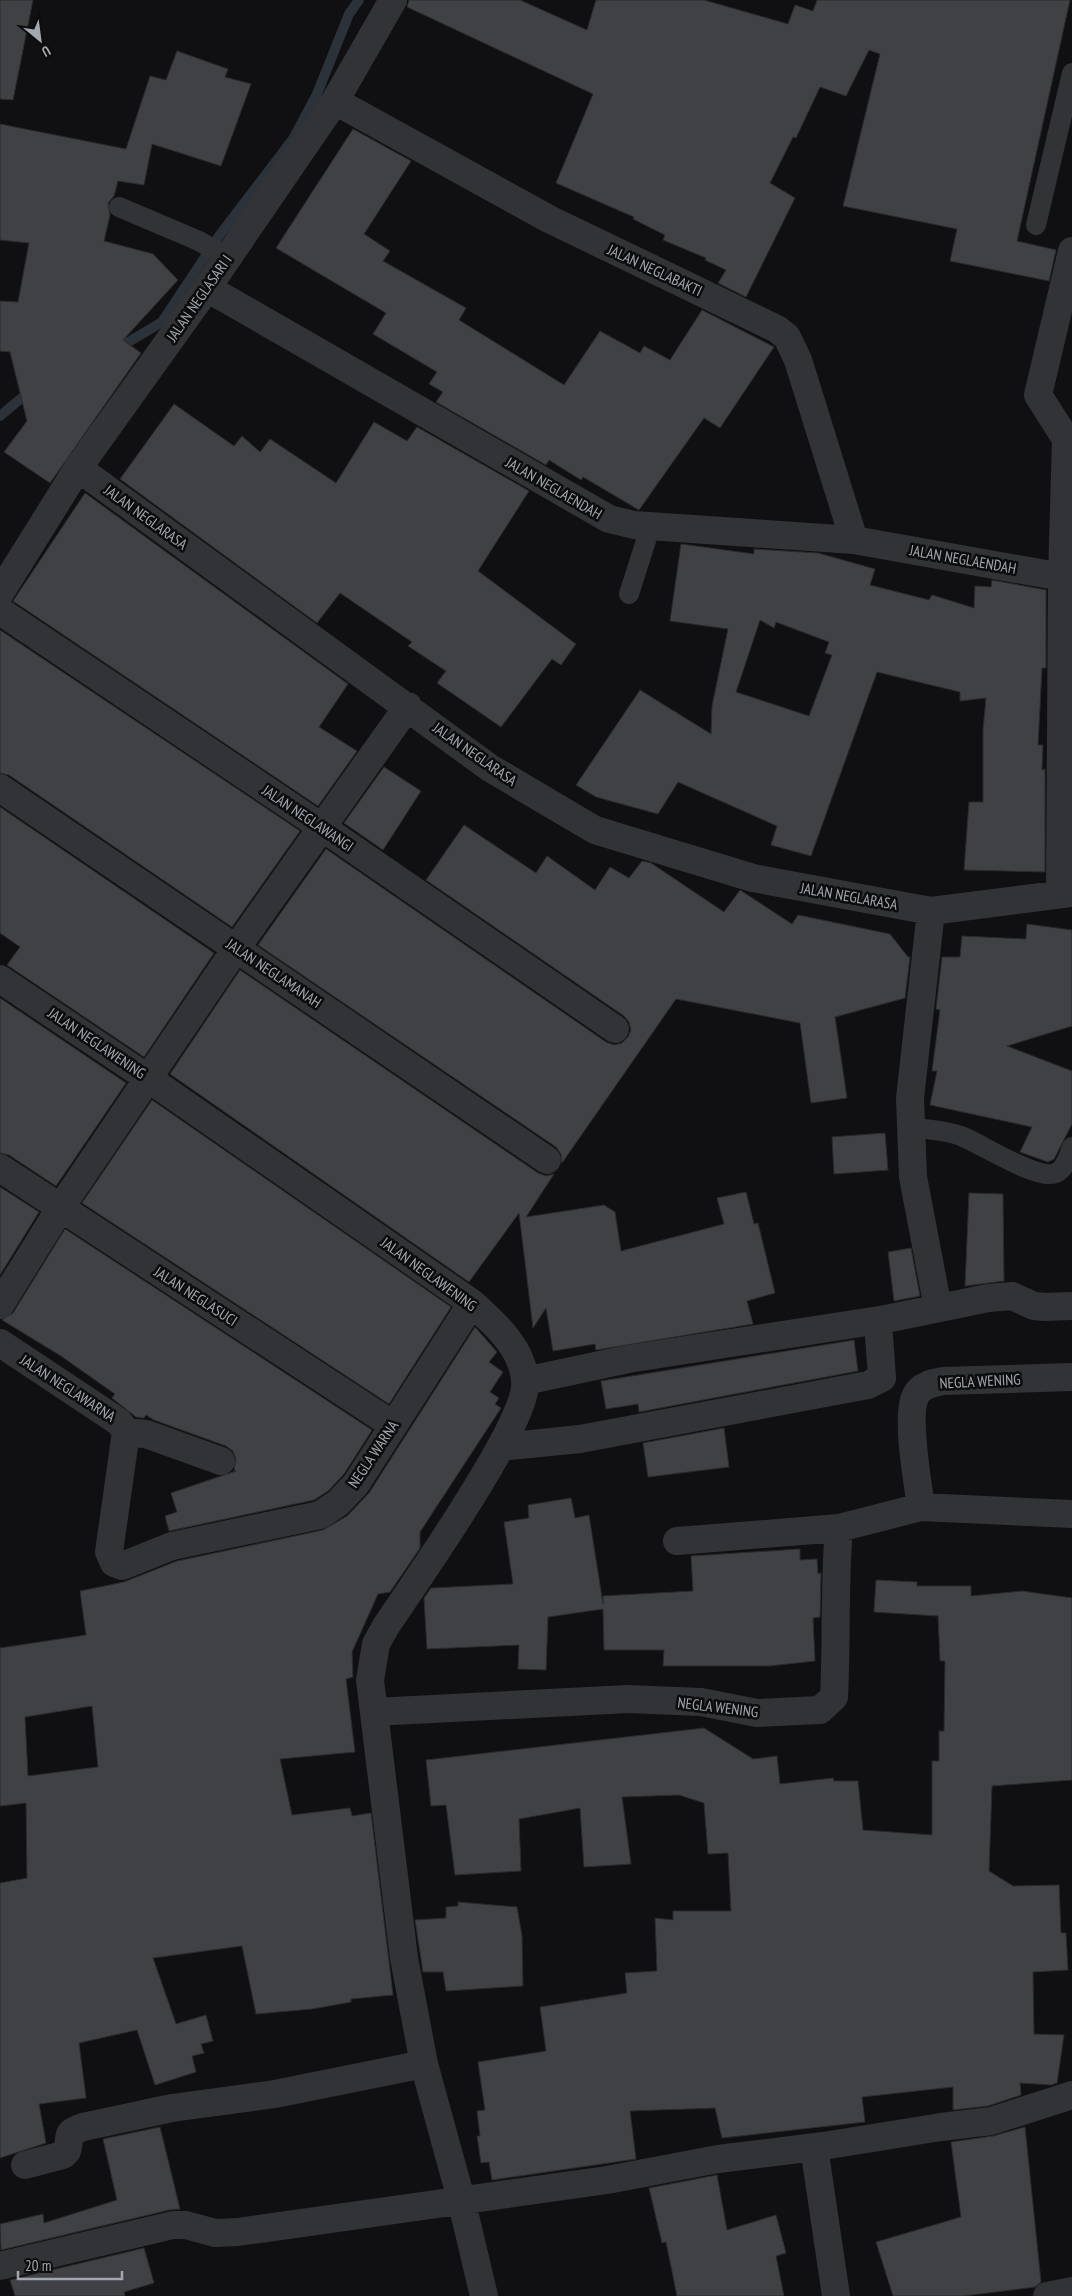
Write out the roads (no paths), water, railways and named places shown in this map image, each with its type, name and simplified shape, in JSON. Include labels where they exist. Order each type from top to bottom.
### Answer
[{"type":"street","name":"JALAN NEGLASARI I","points":[[0,593],[78,468],[207,288],[214,249],[335,101],[393,0]]},
{"type":"street","name":"JALAN NEGLABAKTI","points":[[335,101],[549,219],[747,314],[787,337],[798,360],[854,540]]},
{"type":"street","points":[[1066,894],[1062,576],[1066,439],[1038,395],[1072,251]]},
{"type":"street","name":"JALAN NEGLAENDAH","points":[[207,288],[609,520],[634,524],[854,540],[1062,576]]},
{"type":"street","name":"JALAN NEGLARASA","points":[[78,468],[408,706],[490,768],[595,830],[753,878],[931,911],[1066,894]]},
{"type":"street","name":"JALAN NEGLAWANGI","points":[[0,610],[323,828],[614,1029]]},
{"type":"street","points":[[0,1305],[61,1207],[150,1079],[237,947],[408,706]]},
{"type":"street","name":"JALAN NEGLAMANAH","points":[[0,788],[237,947],[547,1160]]},
{"type":"street","points":[[931,911],[910,1098],[913,1177],[938,1308]]},
{"type":"street","name":"JALAN NEGLAWENING","points":[[0,979],[150,1079],[472,1303],[503,1332],[522,1366],[526,1381]]},
{"type":"street","name":"JALAN NEGLASUCI","points":[[0,1168],[392,1425]]},
{"type":"street","points":[[484,2296],[462,2199],[424,2064],[404,1958],[370,1680],[376,1644],[501,1448],[520,1403],[526,1381],[628,1359],[886,1319],[1002,1296],[1021,1298],[1039,1306],[1072,1306]]},
{"type":"street","name":"NEGLA WARNA","points":[[111,1558],[114,1563],[122,1566],[172,1546],[320,1514],[338,1503],[356,1484],[392,1425],[472,1303]]},
{"type":"street","points":[[501,1448],[580,1438],[868,1385],[882,1378],[879,1336]]},
{"type":"street","name":"JALAN NEGLAWARNA","points":[[0,1343],[119,1422],[126,1432],[109,1552],[111,1558]]},
{"type":"street","name":"NEGLA WENING","points":[[921,1507],[911,1429],[914,1397],[919,1391],[932,1383],[942,1381],[1072,1377]]},
{"type":"street","points":[[126,1432],[146,1434],[221,1461]]},
{"type":"street","points":[[677,1541],[838,1528],[921,1507],[1072,1514]]},
{"type":"street","name":"NEGLA WENING","points":[[374,1712],[628,1699],[701,1702],[757,1713],[820,1710],[834,1696],[837,1650],[836,1560],[838,1528]]},
{"type":"street","points":[[25,2164],[63,2155],[67,2152],[68,2135],[71,2131],[83,2127],[172,2108],[275,2094],[424,2064]]},
{"type":"street","points":[[0,2266],[174,2225],[186,2225],[215,2232],[238,2232],[607,2180],[718,2159],[991,2121],[1072,2095]]},
{"type":"street","points":[[814,2147],[836,2296]]},
{"type":"street","points":[[1047,2296],[1072,2292]]},
{"type":"lane","points":[[1036,226],[1072,73]]},
{"type":"lane","points":[[119,207],[214,249]]},
{"type":"lane","points":[[629,594],[651,525]]},
{"type":"lane","points":[[911,1127],[960,1136],[1003,1158],[1044,1174],[1056,1173],[1064,1166],[1072,1148]]},
{"type":"waterway","points":[[115,350],[162,322],[219,236],[293,139],[317,94],[349,14],[359,0]]},
{"type":"waterway","points":[[0,416],[33,391]]}]
